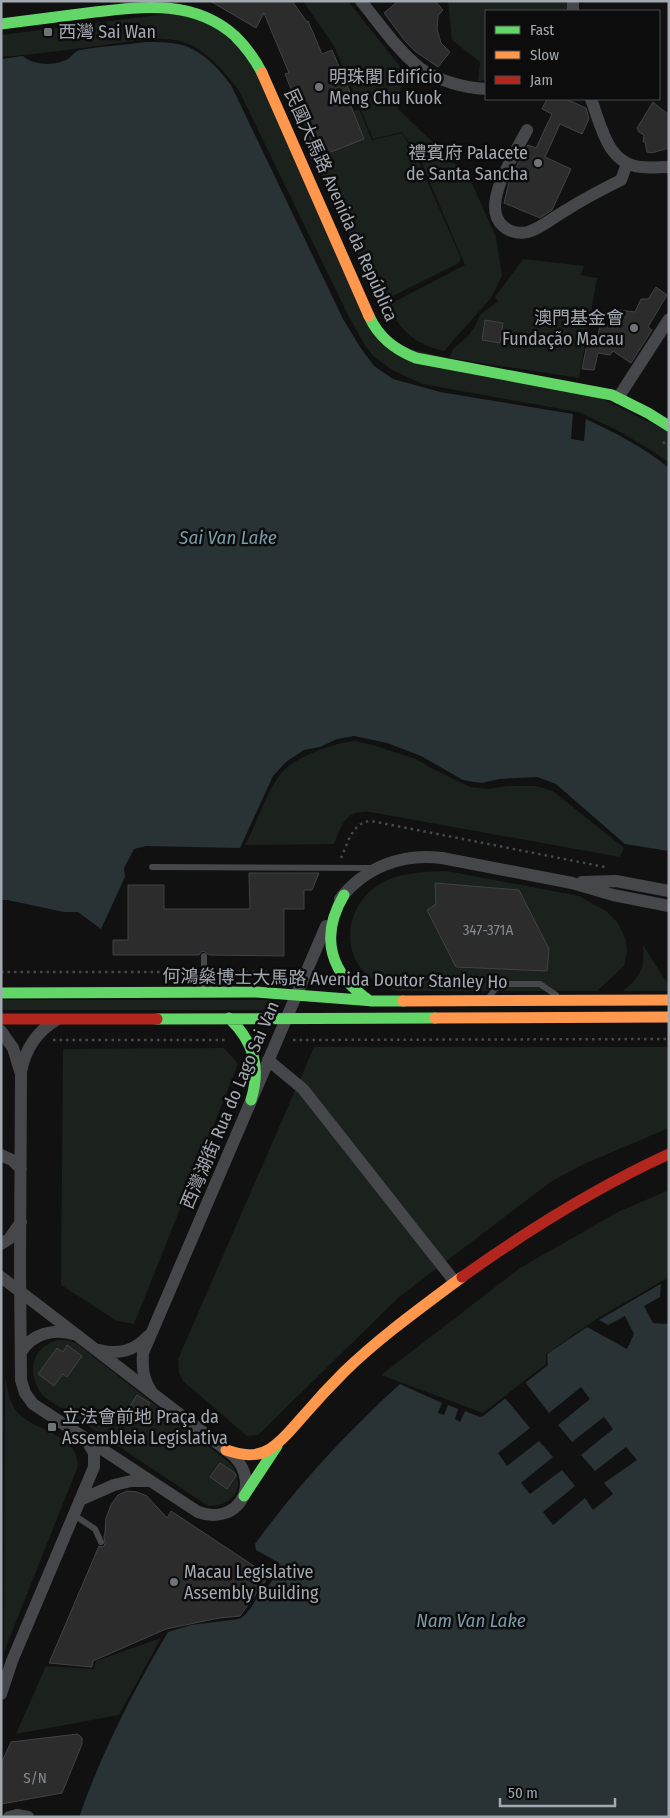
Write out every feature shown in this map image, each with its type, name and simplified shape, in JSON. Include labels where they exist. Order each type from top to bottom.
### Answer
[{"type":"main road","name":"民國大馬路 Avenida da República","points":[[1,24],[158,5],[186,9],[212,19],[242,42],[258,65],[373,325],[387,342],[406,355],[416,358],[612,395],[669,426]]},
{"type":"main road","points":[[344,894],[332,920],[330,937],[332,954],[338,970],[344,979],[356,992],[370,1000]]},
{"type":"main road","name":"何鴻燊博士大馬路 Avenida Doutor Stanley Ho","points":[[1,993],[256,992],[370,1000],[669,1000]]},
{"type":"main road","name":"何鴻燊博士大馬路 Avenida Doutor Stanley Ho","points":[[1,1018],[669,1017]]},
{"type":"main road","points":[[229,1018],[239,1027],[248,1040],[253,1053],[256,1083],[251,1100]]},
{"type":"main road","points":[[226,1450],[240,1455],[255,1455],[269,1450],[322,1394],[376,1342],[455,1282],[512,1240],[572,1203],[636,1168],[669,1154]]},
{"type":"main road","points":[[244,1496],[280,1440]]},
{"type":"street","points":[[361,1],[408,56],[421,68],[453,82],[476,89],[485,89]]},
{"type":"street","points":[[592,102],[609,147],[617,157],[627,164],[640,167],[669,167]]},
{"type":"street","points":[[527,130],[496,192],[494,211],[500,224],[507,230],[522,232],[536,228],[596,192],[621,180],[627,164]]},
{"type":"street","points":[[618,398],[669,319]]},
{"type":"street","name":"西灣湖街 Rua do Lago Sai Van","points":[[153,1394],[145,1382],[142,1368],[143,1353],[330,916],[344,894],[356,882],[376,868],[400,859],[434,857],[572,883],[613,895],[669,906]]},
{"type":"street","name":"西灣湖街 Rua do Lago Sai Van","points":[[572,883],[616,881],[669,891]]},
{"type":"street","points":[[1,1276],[21,1292],[226,1450],[241,1464],[246,1474],[246,1485],[244,1496],[238,1505],[229,1512],[218,1516],[198,1512],[33,1404],[25,1393],[21,1380],[21,1292],[21,1222],[21,1169],[21,1078],[23,1061],[33,1040],[44,1028],[58,1018]]},
{"type":"street","points":[[1,1031],[11,1043],[16,1054],[21,1078]]},
{"type":"street","points":[[268,1060],[303,1089],[455,1282]]},
{"type":"street","points":[[1,1155],[12,1160],[21,1169]]},
{"type":"street","points":[[1,1244],[9,1239],[21,1222]]},
{"type":"street","points":[[21,1352],[25,1345],[36,1336],[50,1332],[64,1332],[83,1339]]},
{"type":"street","name":"西灣湖街 Rua do Lago Sai Van","points":[[83,1339],[100,1350],[114,1353],[129,1351],[142,1344],[152,1333]]},
{"type":"street","points":[[1,1694],[12,1661],[94,1467],[95,1458],[88,1440],[80,1434]]},
{"type":"street","points":[[90,1477],[96,1470],[111,1463],[122,1464],[131,1468]]},
{"type":"street","points":[[80,1500],[131,1481],[151,1481]]},
{"type":"street","points":[[1,1671],[12,1661]]},
{"type":"street","points":[[9,1817],[28,1817]]},
{"type":"lane","points":[[152,868],[376,868]]},
{"type":"lane","points":[[204,956],[204,992]]},
{"type":"lane","points":[[486,1000],[499,984],[540,984],[563,1000]]},
{"type":"lane","points":[[74,1515],[95,1529],[101,1542]]},
{"type":"path","points":[[1,972],[293,972]]},
{"type":"path","points":[[277,1040],[669,1039]]},
{"type":"path","points":[[33,1040],[248,1040]]},
{"type":"shaded area","points":[[303,1],[348,1],[404,71],[397,108],[469,177],[496,237],[502,276],[491,298],[444,351],[425,345],[410,336],[398,323],[388,305],[465,265],[420,159],[402,132],[373,139],[334,46]]},
{"type":"shaded area","points":[[448,1],[573,1],[572,10],[485,10],[485,80],[478,81],[480,62],[452,40]]},
{"type":"shaded area","points":[[173,13],[206,20],[253,58],[384,342],[597,396],[669,432],[669,463],[615,429],[578,412],[422,384],[392,370],[373,356],[348,315],[238,89],[214,61],[191,45],[165,39],[138,40],[1,57],[1,35]]},
{"type":"shaded area","points":[[359,109],[372,140],[402,133],[418,160],[461,258],[459,263],[379,303],[303,133]]},
{"type":"shaded area","points":[[523,259],[584,266],[581,275],[597,278],[579,378],[449,358],[453,349],[468,336],[480,315],[498,301],[495,297]]},
{"type":"shaded area","points":[[354,741],[416,759],[470,787],[488,789],[507,786],[536,786],[553,791],[624,848],[620,857],[370,812],[355,813],[350,816],[340,830],[334,844],[245,845],[269,793],[285,769],[313,752]]},
{"type":"shaded area","points":[[447,871],[579,896],[606,911],[617,922],[626,941],[627,952],[624,966],[597,991],[397,991],[371,978],[357,962],[352,951],[350,939],[353,916],[365,896],[382,883],[400,876]]},
{"type":"shaded area","points":[[643,945],[669,986],[669,991],[623,991],[638,976],[643,960]]},
{"type":"shaded area","points":[[1,1000],[269,1000],[281,1002],[276,1010],[1,1010]]},
{"type":"shaded area","points":[[314,1047],[669,1047],[669,1128],[584,1164],[552,1181],[399,1297],[258,1435],[247,1436],[183,1381],[179,1373],[178,1359]]},
{"type":"shaded area","points":[[224,1048],[238,1064],[134,1324],[117,1321],[61,1285],[63,1049]]},
{"type":"shaded area","points":[[669,1190],[669,1277],[598,1318],[546,1354],[546,1364],[483,1413],[381,1375],[520,1268],[620,1211]]},
{"type":"shaded area","name":"立法會前地 Praça da Assembleia Legislativa","points":[[58,1340],[76,1343],[231,1464],[236,1472],[238,1487],[231,1499],[225,1503],[208,1506],[43,1396],[35,1380],[34,1363],[41,1349]]},
{"type":"shaded area","points":[[5,1376],[10,1397],[20,1415],[56,1435],[72,1447],[78,1466],[4,1652]]},
{"type":"shaded area","points":[[161,1638],[119,1715],[16,1734],[46,1666],[94,1669],[96,1661]]},
{"type":"water","name":"Sai Van Lake","points":[[146,42],[173,43],[190,48],[210,61],[231,85],[343,319],[374,366],[393,379],[440,392],[573,414],[571,439],[584,441],[586,419],[639,447],[669,468],[669,851],[625,844],[556,784],[537,777],[499,779],[482,783],[463,780],[421,756],[387,743],[354,736],[337,739],[320,747],[304,750],[286,762],[273,776],[240,848],[146,846],[134,849],[124,868],[125,877],[101,929],[78,912],[64,912],[1,900],[1,59],[23,56],[33,62],[51,64],[68,59],[80,50]]},
{"type":"water","name":"Nam Van Lake","points":[[669,1279],[669,1817],[79,1817],[119,1722],[168,1632],[191,1625],[239,1619],[247,1613],[264,1587],[267,1588],[274,1579],[279,1566],[279,1563],[256,1550],[255,1544],[323,1460],[400,1384],[442,1403],[438,1413],[444,1415],[448,1405],[458,1409],[455,1419],[460,1422],[465,1411],[480,1417],[483,1416],[548,1365],[547,1354],[587,1327]]},
{"type":"pier","points":[[669,1279],[669,1324],[653,1323],[644,1306],[660,1297],[661,1283]]},
{"type":"pier","points":[[625,1316],[634,1334],[627,1349],[587,1327],[599,1320],[608,1325]]},
{"type":"pier","points":[[525,1382],[549,1413],[581,1387],[590,1399],[558,1425],[572,1442],[604,1417],[613,1429],[581,1455],[595,1471],[626,1447],[637,1460],[604,1483],[613,1494],[593,1510],[585,1498],[553,1525],[543,1512],[575,1486],[562,1470],[530,1494],[521,1483],[553,1457],[539,1441],[507,1466],[498,1453],[530,1428],[505,1398]]},
{"type":"building","points":[[210,1],[292,1],[308,21],[322,54],[332,50],[355,104],[351,106],[364,139],[318,157],[285,74],[289,73],[264,13],[256,28]]},
{"type":"building","points":[[398,1],[435,1],[443,10],[438,16],[437,29],[441,43],[450,52],[438,67],[416,52],[405,41],[384,13]]},
{"type":"building","name":"禮賓府 Palacete de Santa Sancha","points":[[546,100],[568,100],[586,108],[589,119],[582,134],[560,124],[545,157],[571,169],[552,210],[540,218],[504,203],[509,182],[522,155],[528,145],[536,148],[552,114],[542,109]]},
{"type":"building","points":[[653,102],[669,115],[669,148],[652,153],[647,152],[645,142],[643,142],[644,135],[637,128]]},
{"type":"building","name":"澳門基金會 Fundação Macau","points":[[656,287],[667,295],[648,327],[652,330],[631,363],[613,351],[610,355],[598,353],[594,370],[582,369],[587,344],[597,344],[600,323],[616,326],[619,310],[635,312],[641,299],[648,299]]},
{"type":"building","points":[[485,320],[503,323],[500,343],[482,340]]},
{"type":"building","points":[[249,873],[319,873],[312,890],[304,890],[304,909],[284,909],[284,956],[209,955],[204,951],[199,955],[113,955],[113,940],[128,940],[128,885],[164,885],[164,909],[250,909]]},
{"type":"building","points":[[435,883],[519,890],[549,949],[547,971],[456,967],[427,910],[436,904]]},
{"type":"building","points":[[67,1345],[82,1356],[67,1377],[63,1374],[54,1386],[38,1374],[57,1348],[63,1352]]},
{"type":"building","points":[[137,1395],[150,1403],[141,1418],[128,1409]]},
{"type":"building","points":[[220,1463],[235,1473],[236,1476],[227,1489],[210,1477]]},
{"type":"building","name":"Macau Legislative Assembly Building","points":[[127,1491],[147,1496],[167,1518],[171,1511],[269,1576],[240,1616],[219,1618],[166,1629],[93,1661],[92,1667],[49,1663],[99,1546],[103,1547],[105,1544],[106,1518],[111,1505],[118,1495]]},
{"type":"building","points":[[78,1734],[82,1738],[82,1744],[62,1793],[1,1804],[1,1764],[11,1742]]},
{"type":"traffic: fast","points":[[1,24],[132,8],[151,7],[186,11],[220,24],[235,36],[250,53],[262,73]]},
{"type":"traffic: fast","points":[[369,316],[378,331],[388,342],[416,358],[612,395],[669,426]]},
{"type":"traffic: fast","points":[[344,895],[332,925],[331,940],[333,954],[338,967],[346,979],[370,1001]]},
{"type":"traffic: fast","points":[[1,993],[256,992],[374,1001],[403,1001]]},
{"type":"traffic: fast","points":[[229,1018],[244,1036],[253,1056],[255,1077],[251,1100]]},
{"type":"traffic: fast","points":[[157,1019],[435,1018]]},
{"type":"traffic: fast","points":[[244,1496],[277,1446]]},
{"type":"traffic: slow","points":[[262,73],[369,316]]},
{"type":"traffic: slow","points":[[403,1001],[669,1000]]},
{"type":"traffic: slow","points":[[435,1018],[669,1017]]},
{"type":"traffic: slow","points":[[226,1450],[254,1455],[270,1449],[289,1433],[334,1382],[358,1359],[462,1277]]},
{"type":"traffic: jam","points":[[1,1019],[157,1019]]},
{"type":"traffic: jam","points":[[462,1277],[588,1195],[669,1154]]},
{"type":"place","name":"西灣 Sai Wan","points":[[48,32]]},
{"type":"place","name":"明珠閣 Edifício Meng Chu Kuok","points":[[319,87]]},
{"type":"place","name":"禮賓府 Palacete de Santa Sancha","points":[[538,163]]},
{"type":"place","name":"澳門基金會 Fundação Macau","points":[[634,328]]},
{"type":"place","name":"立法會前地 Praça da Assembleia Legislativa","points":[[52,1427]]},
{"type":"place","name":"Macau Legislative Assembly Building","points":[[174,1582]]}]
